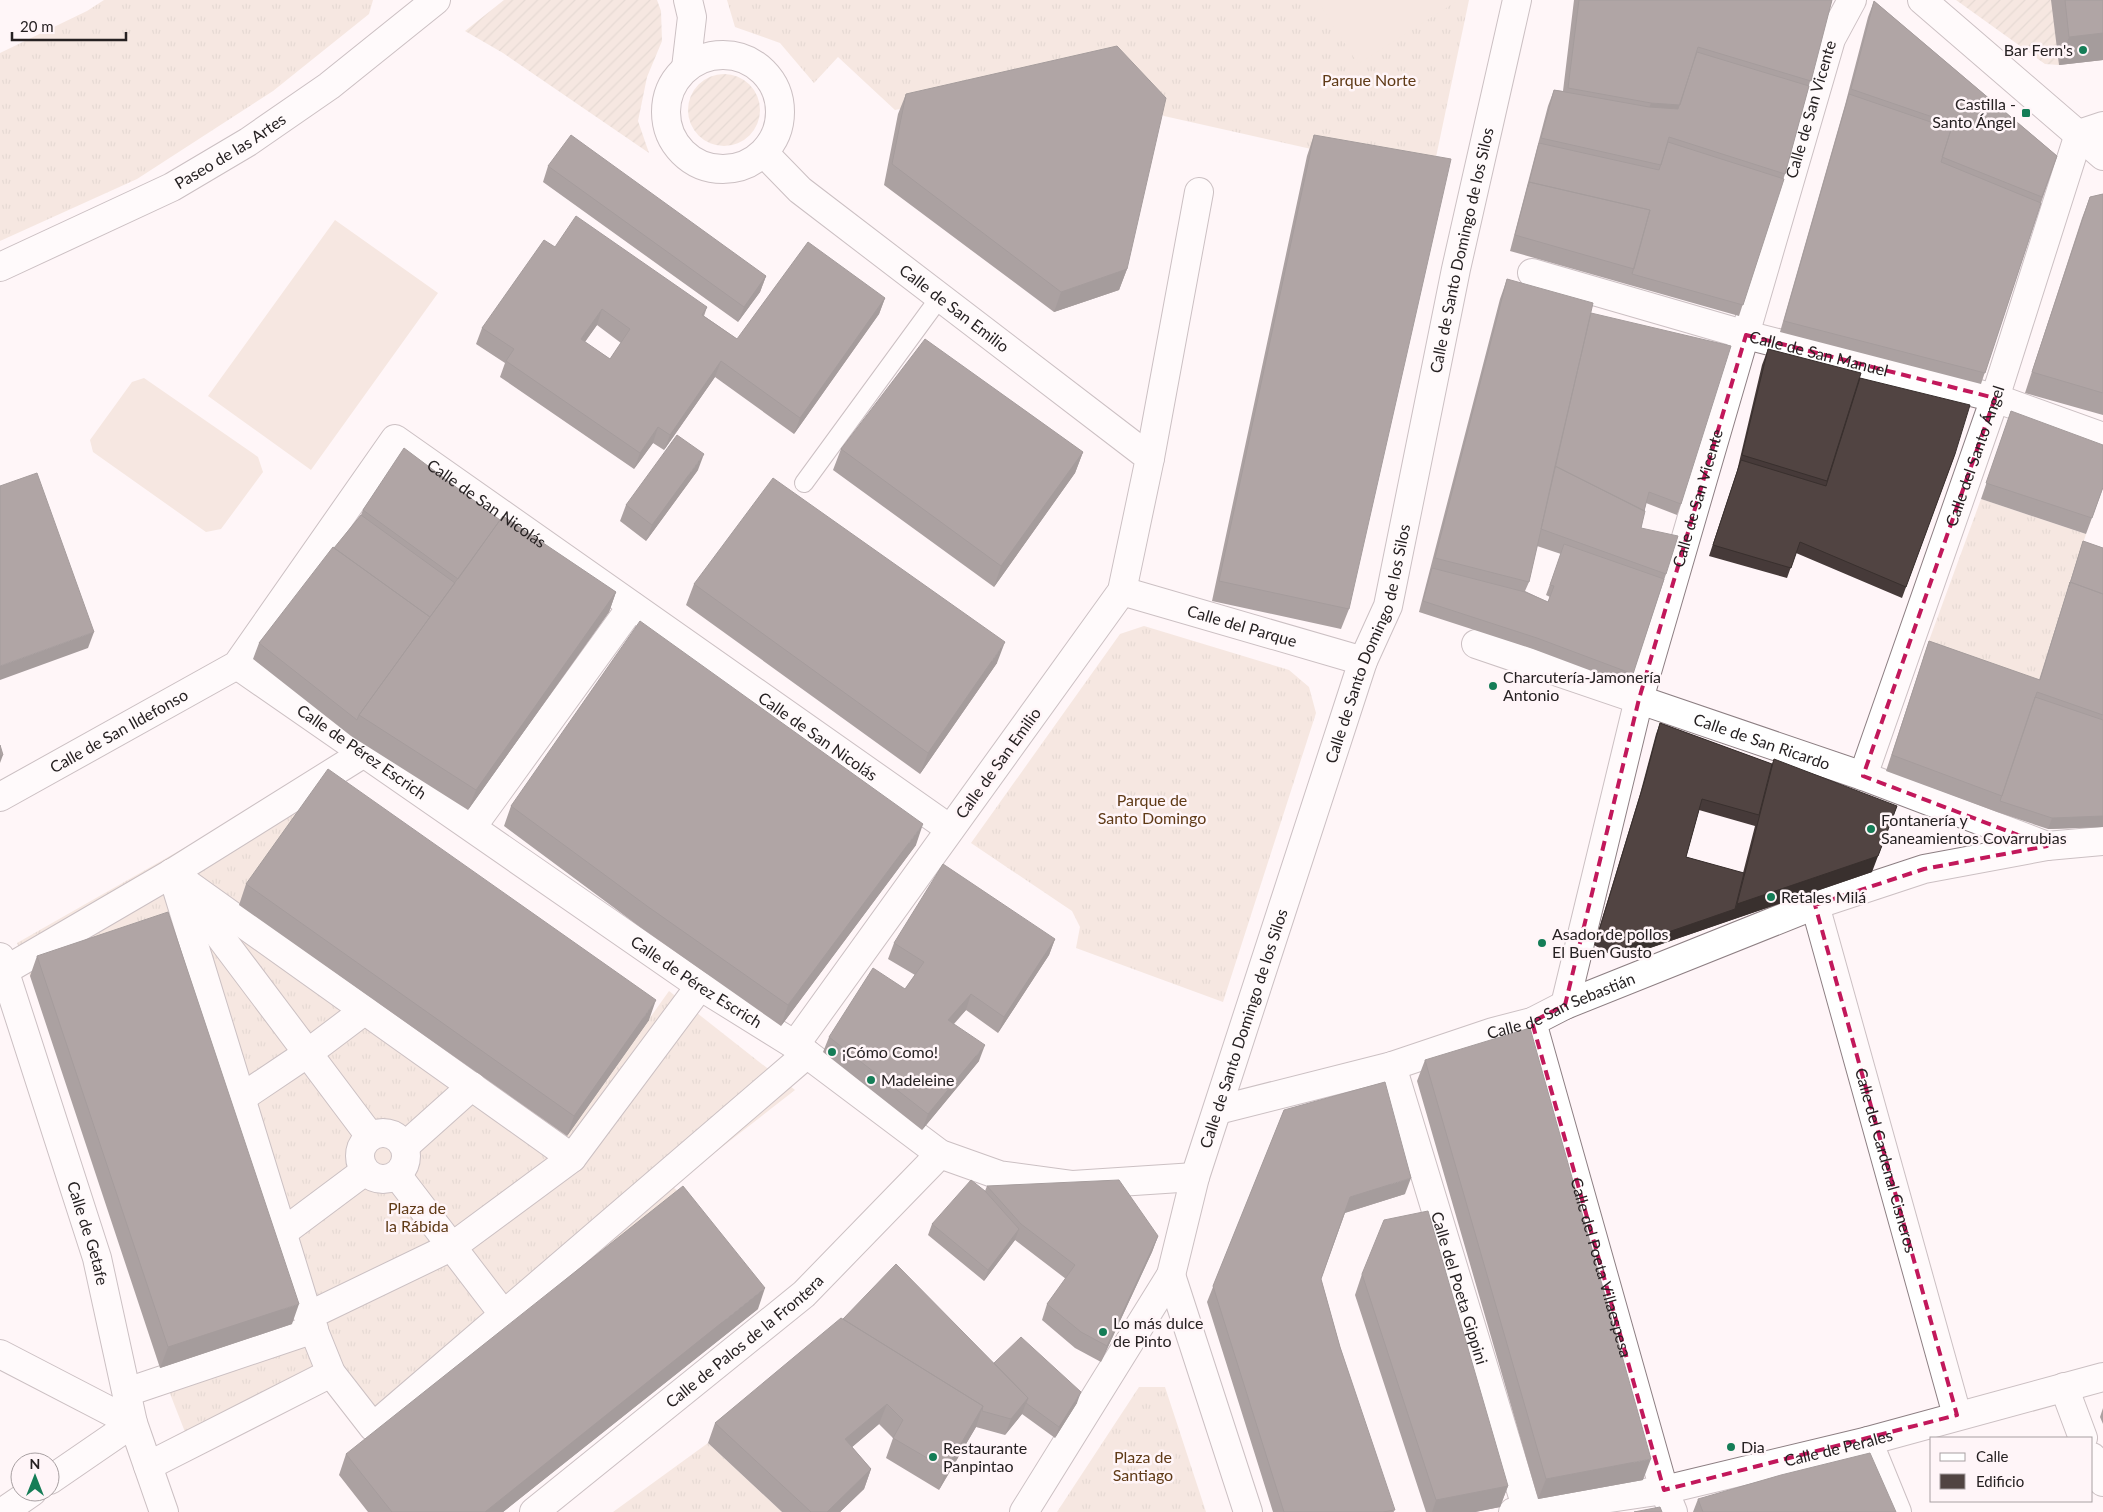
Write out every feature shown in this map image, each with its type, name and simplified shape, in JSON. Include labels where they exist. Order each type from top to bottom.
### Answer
[{"type":"street","name":"Paseo de las Artes","points":[[0,267],[172,187],[248,142],[329,86],[436,0]]},
{"type":"street","name":"Calle de Santo Domingo de los Silos","points":[[1172,1275],[1195,1177],[1363,661],[1388,606],[1456,269],[1517,0]]},
{"type":"street","name":"Calle de San Vicente","points":[[1565,1005],[1639,699],[1831,39],[1852,0]]},
{"type":"street","points":[[1922,0],[2091,130],[2103,156]]},
{"type":"street","points":[[690,8],[723,54]]},
{"type":"street","points":[[686,68],[690,8]]},
{"type":"street","points":[[723,54],[742,57],[764,71],[775,87],[781,112],[778,132],[764,153],[746,165],[723,170],[702,166],[682,153],[669,133],[665,112],[670,89],[686,68],[696,60],[723,54]]},
{"type":"street","name":"Calle del Santo Ángel","points":[[1863,776],[2091,130]]},
{"type":"street","name":"Calle de San Emilio","points":[[764,153],[800,190],[1150,458]]},
{"type":"street","name":"Calle de San Emilio","points":[[332,1373],[374,1427],[504,1315],[801,1050],[950,829],[1122,591],[1150,458],[1198,192]]},
{"type":"street","name":"Calle de San Manuel","points":[[1532,273],[1746,335],[1995,398],[2103,437]]},
{"type":"street","name":"Calle de San Nicolás","points":[[237,665],[395,439],[950,829]]},
{"type":"street","name":"Calle del Parque","points":[[1122,591],[1363,661]]},
{"type":"street","points":[[472,827],[632,606]]},
{"type":"street","name":"Calle de San Ricardo","points":[[1476,644],[1863,776],[2047,846]]},
{"type":"street","name":"Calle de Pérez Escrich","points":[[237,665],[700,986],[801,1050],[940,1154],[998,1175],[1073,1186],[1195,1177]]},
{"type":"street","name":"Calle de San Ildefonso","points":[[0,798],[237,665]]},
{"type":"street","points":[[2,964],[172,873],[364,753]]},
{"type":"street","name":"Calle de San Sebastián","points":[[1218,1110],[1392,1066],[1493,1032],[1532,1022],[1565,1005],[1815,905],[1924,869],[2047,846],[2103,841]]},
{"type":"street","points":[[172,873],[572,1158]]},
{"type":"street","points":[[172,873],[370,1136]]},
{"type":"street","points":[[148,1466],[332,1373],[311,1323],[282,1233],[172,873]]},
{"type":"street","name":"Calle del Cardenal Cisneros","points":[[1815,905],[1957,1415]]},
{"type":"street","name":"Calle de Getafe","points":[[2,964],[97,1258],[133,1422],[164,1512]]},
{"type":"street","points":[[127,1392],[311,1323],[453,1246],[572,1158],[700,986]]},
{"type":"street","points":[[241,1098],[308,1053],[365,1010]]},
{"type":"street","name":"Calle del Poeta Villaespesa","points":[[1532,1022],[1669,1501]]},
{"type":"street","name":"Calle del Poeta Gippini","points":[[1392,1066],[1520,1511]]},
{"type":"street","points":[[405,1146],[472,1086]]},
{"type":"street","points":[[379,1132],[389,1132],[399,1138],[405,1146],[406,1162],[397,1175],[386,1179],[374,1178],[365,1171],[360,1156],[360,1149],[370,1136],[379,1132]]},
{"type":"street","name":"Calle de Palos de la Frontera","points":[[534,1512],[804,1294],[940,1154]]},
{"type":"street","points":[[282,1233],[365,1171]]},
{"type":"street","points":[[397,1175],[504,1315]]},
{"type":"street","points":[[1024,1512],[1172,1275]]},
{"type":"street","points":[[1172,1275],[1248,1512]]},
{"type":"street","points":[[0,1354],[133,1422],[60,1473]]},
{"type":"street","name":"Calle de Perales","points":[[1520,1511],[1669,1501],[1957,1415],[2103,1377]]},
{"type":"street","points":[[2064,1387],[2083,1437]]},
{"type":"street","points":[[1868,1441],[1897,1512]]},
{"type":"street","points":[[2093,1459],[2103,1482]]},
{"type":"street","points":[[3,1512],[18,1502]]},
{"type":"lane","points":[[804,483],[940,297]]},
{"type":"highlighted area","points":[[1746,335],[1995,398],[1863,776],[2047,846],[1924,869],[1815,905],[1957,1415],[1664,1490],[1532,1022],[1565,1005],[1639,699]]},
{"type":"green space","points":[[104,0],[373,0],[369,14],[273,91],[137,179],[0,241],[0,53],[87,11]]},
{"type":"green space","points":[[504,0],[657,0],[661,11],[662,41],[647,77],[638,121],[649,153],[503,53],[465,31]]},
{"type":"green space","name":"Parque Norte","points":[[727,0],[1469,0],[1432,176],[1164,116],[1105,63],[895,110],[838,57],[814,83],[780,43],[735,27]]},
{"type":"green space","points":[[1317,0],[1457,0],[1457,1],[1358,64]]},
{"type":"green space","points":[[1956,0],[2068,0],[2075,61],[2059,65],[2045,64]]},
{"type":"green space","points":[[717,74],[731,74],[750,84],[760,103],[760,117],[750,136],[731,146],[717,146],[698,136],[688,117],[688,103],[698,84]]},
{"type":"green space","points":[[335,220],[438,293],[311,470],[208,396]]},
{"type":"green space","points":[[144,378],[258,457],[263,472],[221,529],[206,532],[93,452],[90,440],[132,382]]},
{"type":"green space","points":[[1981,499],[2086,534],[2034,696],[1923,657]]},
{"type":"green space","name":"Parque de Santo Domingo","points":[[1144,626],[1289,670],[1309,687],[1316,713],[1223,1002],[1076,948],[1080,927],[1072,911],[971,843],[1120,634]]},
{"type":"green space","name":"Plaza de la Rábida","points":[[307,778],[566,1136],[669,991],[795,1090],[672,1186],[684,1197],[384,1439],[333,1380],[194,1455],[160,1368],[160,933],[30,976],[17,943]]},
{"type":"green space","name":"Plaza de Santiago","points":[[1139,1387],[1165,1387],[1206,1512],[1057,1512]]},
{"type":"green space","points":[[708,1443],[782,1512],[613,1512]]},
{"type":"building","points":[[1579,0],[1832,0],[1811,81],[1698,47],[1680,105],[1651,103],[1568,88]]},
{"type":"building","points":[[2065,0],[2103,0],[2103,33],[2069,37]]},
{"type":"building","points":[[1874,1],[2057,156],[2042,197],[1942,157],[1953,124],[1851,89]]},
{"type":"building","points":[[1117,46],[1166,98],[1127,269],[1061,292],[892,164],[906,94]]},
{"type":"building","points":[[1697,52],[1809,86],[1785,174],[1669,137],[1661,165],[1541,138],[1554,90],[1649,107],[1678,109]]},
{"type":"building","points":[[1849,94],[1951,129],[1941,162],[2041,203],[1985,373],[1784,321]]},
{"type":"building","points":[[571,135],[766,276],[744,307],[548,166]]},
{"type":"building","points":[[1314,135],[1451,159],[1349,609],[1219,581]]},
{"type":"building","points":[[1668,142],[1784,179],[1743,305],[1632,274],[1650,210],[1529,182],[1539,143],[1659,170]]},
{"type":"building","points":[[1529,182],[1650,210],[1634,269],[1515,235]]},
{"type":"building","points":[[2103,194],[2103,393],[2032,372],[2090,197]]},
{"type":"building","points":[[576,216],[707,307],[702,315],[737,339],[808,242],[885,298],[800,418],[721,361],[670,435],[658,427],[640,453],[506,361],[514,349],[482,328],[544,240],[555,247]],"holes":[[[602,309],[630,329],[610,359],[581,339]]]},
{"type":"building","points":[[1507,279],[1593,303],[1529,582],[1435,558]]},
{"type":"building","points":[[1591,313],[1731,346],[1681,504],[1649,492],[1644,511],[1555,466]]},
{"type":"building","points":[[925,339],[1083,452],[1001,566],[841,449]]},
{"type":"building","points":[[1768,349],[1861,373],[1827,481],[1742,455]]},
{"type":"building","points":[[1860,378],[1970,405],[1955,454],[1906,587],[1800,542],[1791,568],[1713,545],[1741,460],[1826,486]]},
{"type":"building","points":[[2011,411],[2103,445],[2103,487],[2092,518],[1986,483]]},
{"type":"building","points":[[677,435],[704,454],[652,525],[626,505]]},
{"type":"building","points":[[404,448],[500,520],[458,579],[363,510]]},
{"type":"building","points":[[1555,466],[1645,511],[1641,528],[1678,536],[1666,574],[1541,529]]},
{"type":"building","points":[[37,473],[94,632],[0,666],[0,486]]},
{"type":"building","points":[[773,478],[1005,642],[928,753],[694,584]]},
{"type":"building","points":[[361,515],[455,583],[430,617],[334,548]]},
{"type":"building","points":[[503,516],[616,592],[476,790],[359,715]]},
{"type":"building","points":[[2083,541],[2103,548],[2103,594],[2070,582]]},
{"type":"building","points":[[1564,544],[1664,579],[1633,674],[1537,638],[1423,601],[1432,568],[1525,592],[1548,602],[1554,586],[1550,585]]},
{"type":"building","points":[[333,547],[430,617],[357,720],[259,643]]},
{"type":"building","points":[[2070,582],[2103,594],[2103,715],[2037,692],[2002,796],[1892,755],[1929,641],[2040,680]]},
{"type":"building","points":[[640,621],[923,824],[788,1005],[647,906],[511,806]]},
{"type":"building","points":[[2035,697],[2103,720],[2103,816],[2052,818],[2000,801]]},
{"type":"building","points":[[1660,723],[1772,764],[1759,815],[1702,799],[1686,857],[1744,873],[1735,909],[1622,948],[1598,934],[1644,783]]},
{"type":"building","points":[[0,745],[3,755],[0,756]]},
{"type":"building","points":[[1774,759],[1897,806],[1878,856],[1737,904]]},
{"type":"building","points":[[328,769],[656,1000],[574,1116],[246,884]]},
{"type":"building","points":[[943,864],[1055,939],[1004,1017],[971,994],[948,1020],[985,1045],[928,1114],[829,1037],[873,968],[905,989],[924,962],[894,943]]},
{"type":"building","points":[[168,912],[299,1304],[168,1347],[37,956]]},
{"type":"building","points":[[1530,1028],[1651,1459],[1546,1479],[1425,1060]]},
{"type":"building","points":[[1385,1082],[1411,1178],[1350,1197],[1321,1279],[1340,1347],[1395,1510],[1383,1512],[1284,1512],[1213,1286],[1284,1110]]},
{"type":"building","points":[[971,1180],[985,1191],[1019,1229],[988,1270],[932,1224]]},
{"type":"building","points":[[1119,1180],[1158,1236],[1107,1346],[1081,1332],[1047,1304],[1075,1265],[1021,1224],[987,1186]]},
{"type":"building","points":[[683,1186],[765,1288],[485,1512],[392,1512],[346,1454]]},
{"type":"building","points":[[1428,1211],[1508,1486],[1436,1500],[1362,1274],[1384,1220]]},
{"type":"building","points":[[896,1264],[1028,1398],[1011,1419],[982,1411],[983,1406],[843,1319]]},
{"type":"building","points":[[841,1318],[983,1406],[946,1469],[893,1438],[903,1420],[887,1404],[845,1439],[871,1469],[827,1512],[811,1512],[715,1423]]},
{"type":"building","points":[[1021,1337],[1081,1392],[1059,1427],[1026,1403],[1028,1398],[994,1363]]},
{"type":"building","points":[[1870,1453],[1896,1512],[1703,1512],[1698,1499],[1781,1475]]},
{"type":"building","points":[[1660,1507],[1662,1512],[1634,1512]]},
{"type":"place","name":"Bar Fern's","points":[[2083,50]]},
{"type":"place","name":"Castilla - Santo Ángel","points":[[2026,113]]},
{"type":"place","name":"Charcutería-Jamonería Antonio","points":[[1493,686]]},
{"type":"place","name":"Fontanería y Saneamientos Covarrubias","points":[[1871,829]]},
{"type":"place","name":"Retales Milá","points":[[1771,897]]},
{"type":"place","name":"Asador de pollos El Buen Gusto","points":[[1542,943]]},
{"type":"place","name":"¡Cómo Como!","points":[[832,1052]]},
{"type":"place","name":"Madeleine","points":[[871,1080]]},
{"type":"place","name":"Lo más dulce de Pinto","points":[[1103,1332]]},
{"type":"place","name":"Dia","points":[[1731,1447]]},
{"type":"place","name":"Restaurante Panpintao","points":[[933,1457]]}]
